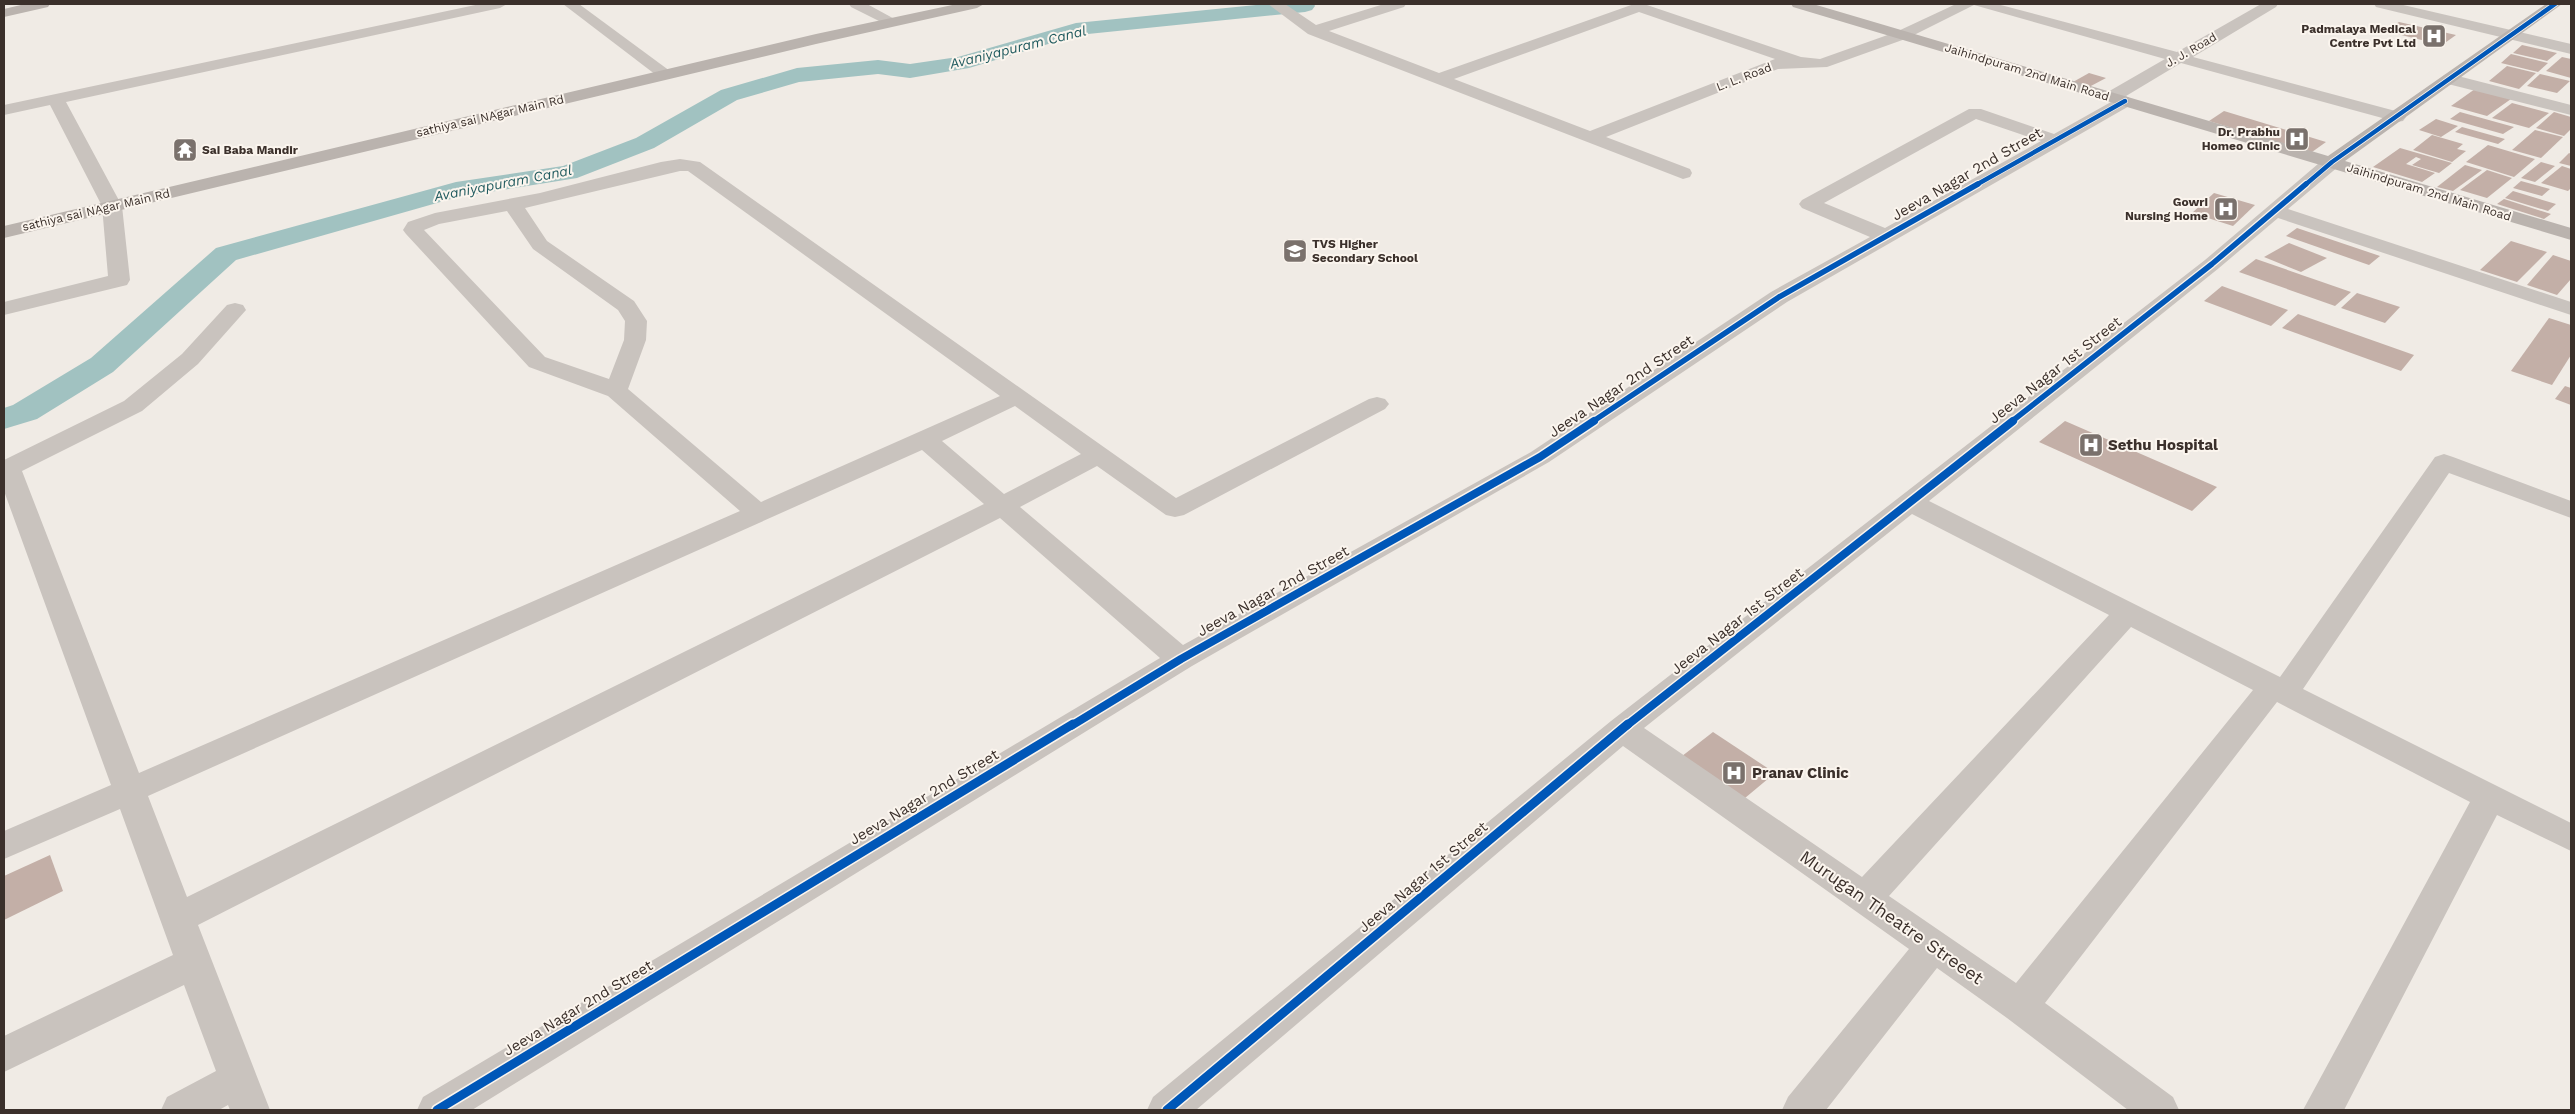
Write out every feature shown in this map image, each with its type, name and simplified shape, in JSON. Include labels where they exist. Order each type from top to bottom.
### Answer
[{"type":"street","points":[[4,13],[43,4]]},
{"type":"street","points":[[4,110],[500,4]]},
{"type":"street","points":[[570,4],[666,74]]},
{"type":"street","points":[[856,4],[892,22]]},
{"type":"street","name":"sathiya sai NAgar Main Rd","points":[[4,232],[666,74],[977,4]]},
{"type":"street","points":[[1275,4],[1314,30],[1683,173]]},
{"type":"street","points":[[1314,30],[1399,4]]},
{"type":"street","name":"Jaihindpuram 2nd Main Road","points":[[1798,4],[2571,234]]},
{"type":"street","name":"L. L. Road","points":[[1590,137],[1775,64],[1799,62],[1821,64],[1902,35],[1968,4]]},
{"type":"street","points":[[1981,4],[2397,116]]},
{"type":"street","name":"J. J. Road","points":[[2118,99],[2178,58],[2271,4]]},
{"type":"street","points":[[2380,4],[2571,49]]},
{"type":"street","points":[[2332,162],[2555,4]]},
{"type":"street","points":[[1438,79],[1483,65],[1639,8],[1799,62]]},
{"type":"street","points":[[2450,79],[2571,110]]},
{"type":"street","name":"Jeeva Nagar 2nd Street","points":[[437,1110],[1181,659],[1540,457],[1779,297],[2055,140],[2118,99]]},
{"type":"street","points":[[4,309],[119,280],[112,206],[56,100]]},
{"type":"street","points":[[1886,236],[1809,204],[1974,113],[2055,140]]},
{"type":"street","name":"Jeeva Nagar 1st Street","points":[[1167,1110],[1622,729],[2212,264],[2332,162]]},
{"type":"street","points":[[758,513],[616,391],[594,380],[556,371],[537,362],[413,230],[414,226],[435,219],[615,182],[661,168],[680,165],[693,166],[1175,509],[1377,404]]},
{"type":"street","points":[[512,204],[540,245],[626,306],[636,321],[635,340],[616,391]]},
{"type":"street","points":[[2275,211],[2571,309]]},
{"type":"street","points":[[181,1110],[244,1094],[8,468],[133,406],[190,359],[236,310]]},
{"type":"street","points":[[4,846],[925,440],[1016,397]]},
{"type":"street","points":[[925,440],[1181,659]]},
{"type":"street","points":[[178,918],[1002,506],[1098,455]]},
{"type":"street","points":[[2020,1006],[2279,689],[2444,462],[2571,510]]},
{"type":"street","points":[[1910,502],[2571,838]]},
{"type":"street","points":[[1865,898],[2128,612]]},
{"type":"street","name":"Murugan Theatre Streeet","points":[[1622,729],[2020,1006],[2159,1110]]},
{"type":"street","points":[[2323,1110],[2490,796]]},
{"type":"street","points":[[1802,1110],[1933,946]]},
{"type":"street","points":[[4,1055],[195,962]]},
{"type":"building","points":[[2399,22],[2456,35],[2442,45],[2385,31]]},
{"type":"building","points":[[2522,45],[2557,53],[2547,61],[2513,53]]},
{"type":"building","points":[[2511,54],[2548,63],[2538,72],[2501,63]]},
{"type":"building","points":[[2562,57],[2571,59],[2571,78],[2546,71]]},
{"type":"building","points":[[2507,66],[2536,73],[2519,89],[2489,81]]},
{"type":"building","points":[[2089,73],[2106,78],[2089,87],[2073,82]]},
{"type":"building","points":[[2540,74],[2570,81],[2557,93],[2527,86]]},
{"type":"building","points":[[2475,89],[2511,99],[2487,116],[2451,106]]},
{"type":"building","points":[[2512,103],[2549,113],[2529,128],[2492,118]]},
{"type":"building","points":[[2224,111],[2326,142],[2312,152],[2209,121]]},
{"type":"building","points":[[2460,112],[2514,127],[2503,134],[2450,119]]},
{"type":"building","points":[[2554,112],[2571,117],[2571,129],[2564,136],[2536,128]]},
{"type":"building","points":[[2436,119],[2458,126],[2441,137],[2419,130]]},
{"type":"building","points":[[2462,127],[2505,139],[2498,144],[2455,132]]},
{"type":"building","points":[[2535,130],[2563,137],[2541,158],[2512,150]]},
{"type":"building","points":[[2432,135],[2463,144],[2457,149],[2466,151],[2452,162],[2413,150]]},
{"type":"building","points":[[2488,145],[2535,159],[2514,177],[2466,162]]},
{"type":"building","points":[[2400,148],[2452,163],[2439,173],[2412,165],[2421,159],[2416,157],[2406,164],[2435,173],[2422,182],[2373,167]]},
{"type":"building","points":[[2569,153],[2571,154],[2571,166],[2559,163]]},
{"type":"building","points":[[2541,162],[2555,166],[2535,182],[2521,178]]},
{"type":"building","points":[[2465,165],[2482,170],[2453,191],[2437,187]]},
{"type":"building","points":[[2562,166],[2571,169],[2571,188],[2568,191],[2541,183]]},
{"type":"building","points":[[2487,170],[2512,178],[2487,198],[2460,190]]},
{"type":"building","points":[[2521,181],[2550,189],[2542,196],[2513,188]]},
{"type":"building","points":[[2513,191],[2556,204],[2548,211],[2505,198]]},
{"type":"building","points":[[2214,193],[2255,205],[2233,226],[2192,213]]},
{"type":"building","points":[[2504,199],[2551,214],[2544,219],[2497,204]]},
{"type":"building","points":[[2297,228],[2380,256],[2369,265],[2286,236]]},
{"type":"building","points":[[2511,241],[2547,252],[2517,282],[2480,270]]},
{"type":"building","points":[[2289,243],[2327,258],[2301,272],[2264,257]]},
{"type":"building","points":[[2553,255],[2571,261],[2571,279],[2557,295],[2527,285]]},
{"type":"building","points":[[2256,259],[2351,292],[2335,306],[2239,272]]},
{"type":"building","points":[[2222,286],[2288,310],[2271,326],[2204,301]]},
{"type":"building","points":[[2357,293],[2400,307],[2385,323],[2341,308]]},
{"type":"building","points":[[2298,314],[2414,355],[2401,371],[2282,328]]},
{"type":"building","points":[[2549,318],[2571,325],[2571,355],[2552,385],[2511,371]]},
{"type":"building","points":[[2565,386],[2571,388],[2571,405],[2555,399]]},
{"type":"building","points":[[2065,421],[2217,487],[2192,511],[2039,442]]},
{"type":"building","points":[[1713,732],[1775,773],[1739,803],[1677,760]]},
{"type":"building","points":[[50,855],[63,891],[4,920],[4,876]]},
{"type":"waterway","name":"Avaniyapuram Canal","points":[[4,419],[25,412],[102,365],[226,254],[456,190],[568,173],[645,143],[729,95],[797,75],[878,67],[910,71],[961,63],[1076,29],[1305,6],[1300,4]]},
{"type":"cycle path","points":[[1167,1110],[1622,729],[2212,264],[2332,162],[2555,4]]},
{"type":"cycle path","points":[[437,1110],[1181,659],[1540,457],[1779,297],[2125,101]]},
{"type":"place","name":"Padmalaya Medical Centre Pvt Ltd","points":[[2434,36]]},
{"type":"place","name":"Dr. Prabhu Homeo Clinic","points":[[2297,139]]},
{"type":"place","name":"Sai Baba Mandir","points":[[185,150]]},
{"type":"place","name":"Gowri Nursing Home","points":[[2226,209]]},
{"type":"place","name":"TVS Higher Secondary School","points":[[1295,251]]},
{"type":"place","name":"Sethu Hospital","points":[[2091,445]]},
{"type":"place","name":"Pranav Clinic","points":[[1734,773]]}]
